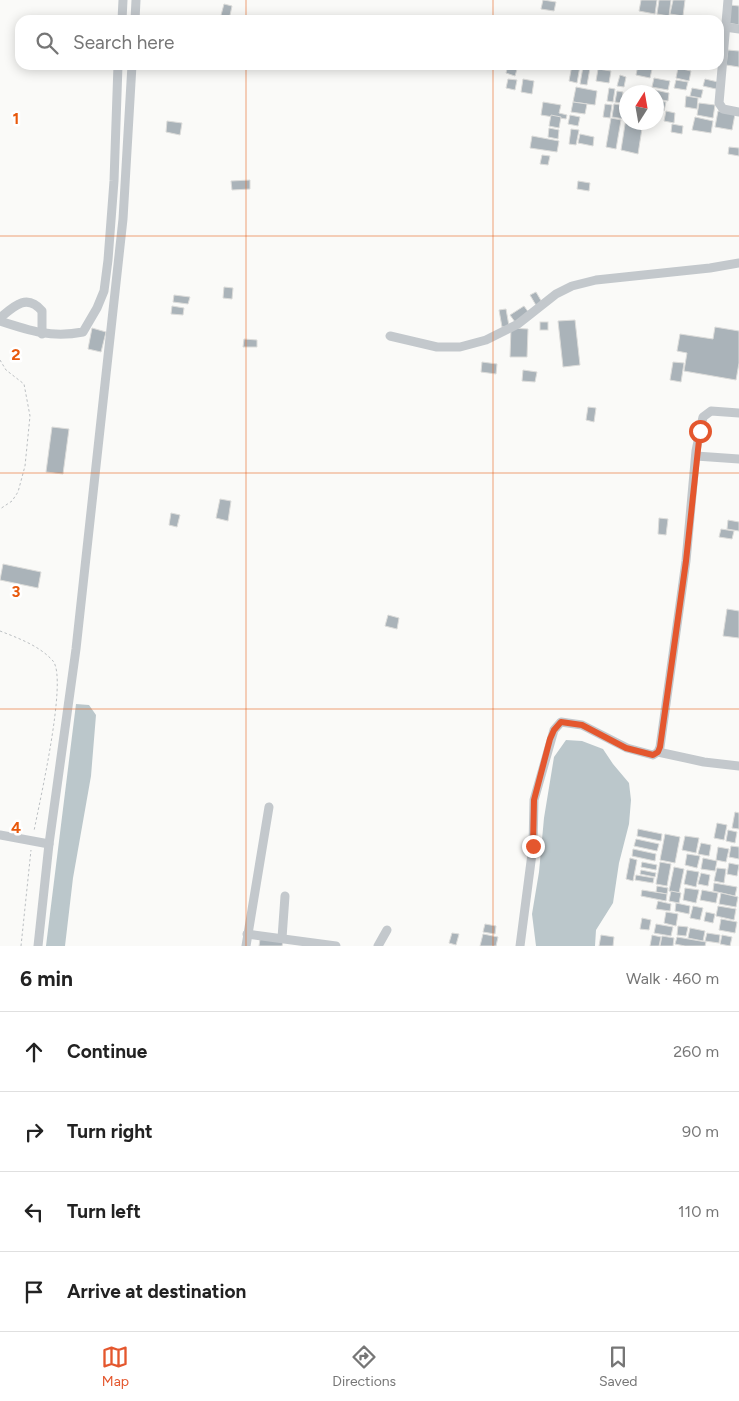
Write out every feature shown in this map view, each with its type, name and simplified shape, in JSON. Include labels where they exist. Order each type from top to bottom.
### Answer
[{"type":"street","points":[[122,15],[123,0]]},
{"type":"street","points":[[135,15],[136,0]]},
{"type":"street","points":[[724,40],[728,0]]},
{"type":"street","points":[[725,28],[739,29]]},
{"type":"street","points":[[0,319],[42,334],[65,335],[83,332],[104,291],[114,181],[118,70]]},
{"type":"street","points":[[38,946],[49,844],[76,649],[122,229],[132,70]]},
{"type":"street","points":[[722,70],[719,103],[723,109],[739,112]]},
{"type":"street","points":[[390,336],[437,347],[460,348],[486,340],[518,324],[556,294],[572,286],[596,280],[710,268],[739,263]]},
{"type":"street","points":[[0,319],[19,304],[28,302],[37,304],[42,310],[42,334]]},
{"type":"street","points":[[520,946],[533,846],[534,800],[554,730],[561,722],[582,725],[626,748],[653,755],[658,752],[667,707],[686,561],[696,456],[703,417],[711,411],[739,413]]},
{"type":"street","points":[[696,456],[739,459]]},
{"type":"street","points":[[658,752],[704,762],[739,766]]},
{"type":"street","points":[[246,946],[269,807]]},
{"type":"street","points":[[0,835],[49,844]]},
{"type":"street","points":[[282,938],[285,896]]},
{"type":"street","points":[[378,946],[387,930]]},
{"type":"street","points":[[247,934],[336,946]]},
{"type":"path","points":[[0,360],[6,370],[24,384],[30,416],[25,466],[18,492],[12,501],[0,509]]},
{"type":"path","points":[[0,630],[40,650],[54,662],[58,673],[53,730],[32,841],[21,946]]},
{"type":"shaded area","points":[[76,704],[89,705],[96,715],[91,776],[73,878],[65,946],[46,946]]},
{"type":"shaded area","points":[[566,740],[582,741],[603,749],[629,783],[631,800],[629,824],[619,863],[613,903],[596,930],[595,946],[536,946],[532,914],[539,872],[544,818],[554,757]]},
{"type":"building","points":[[543,0],[556,2],[554,11],[541,9]]},
{"type":"building","points":[[641,0],[657,0],[655,14],[639,11]]},
{"type":"building","points":[[659,0],[671,0],[669,15],[657,14]]},
{"type":"building","points":[[673,0],[685,0],[683,15],[670,14]]},
{"type":"building","points":[[224,4],[232,6],[230,15],[221,15]]},
{"type":"building","points":[[730,5],[739,6],[739,25],[728,23]]},
{"type":"building","points":[[728,50],[739,51],[739,67],[726,65]]},
{"type":"building","points":[[507,70],[517,70],[515,76],[506,73]]},
{"type":"building","points":[[571,70],[579,70],[577,83],[569,81]]},
{"type":"building","points":[[582,70],[590,70],[587,85],[580,84]]},
{"type":"building","points":[[598,70],[611,71],[609,83],[596,81]]},
{"type":"building","points":[[637,70],[652,70],[650,78],[636,75]]},
{"type":"building","points":[[678,70],[691,71],[689,81],[676,78]]},
{"type":"building","points":[[620,75],[626,77],[624,85],[617,86]]},
{"type":"building","points":[[654,78],[670,81],[668,90],[664,89],[664,85],[652,85]]},
{"type":"building","points":[[508,79],[517,80],[515,90],[506,88]]},
{"type":"building","points":[[523,79],[534,81],[532,94],[521,92]]},
{"type":"building","points":[[705,79],[718,82],[716,89],[703,86]]},
{"type":"building","points":[[676,80],[688,82],[686,90],[674,88]]},
{"type":"building","points":[[576,87],[597,91],[595,105],[573,102]]},
{"type":"building","points":[[609,88],[615,89],[613,102],[607,101]]},
{"type":"building","points":[[692,88],[703,90],[701,98],[690,96]]},
{"type":"building","points":[[617,91],[619,91],[619,103],[615,102]]},
{"type":"building","points":[[664,92],[669,93],[668,101],[664,100]]},
{"type":"building","points":[[686,96],[698,98],[697,109],[685,107]]},
{"type":"building","points":[[543,102],[561,105],[559,113],[567,115],[566,119],[541,115]]},
{"type":"building","points":[[573,102],[587,104],[585,114],[571,112]]},
{"type":"building","points":[[699,103],[715,105],[713,118],[697,115]]},
{"type":"building","points":[[605,104],[612,105],[610,118],[603,117]]},
{"type":"building","points":[[614,104],[619,105],[619,118],[612,117]]},
{"type":"building","points":[[666,111],[675,113],[674,123],[664,121]]},
{"type":"building","points":[[718,111],[735,114],[732,130],[715,127]]},
{"type":"building","points":[[551,115],[561,117],[559,128],[549,126]]},
{"type":"building","points":[[570,115],[580,117],[578,126],[568,124]]},
{"type":"building","points":[[695,117],[713,121],[711,133],[692,130]]},
{"type":"building","points":[[611,118],[619,120],[616,149],[606,147]]},
{"type":"building","points":[[167,121],[182,123],[180,135],[166,132]]},
{"type":"building","points":[[672,124],[683,126],[682,134],[671,132]]},
{"type":"building","points":[[549,128],[559,130],[558,139],[548,137]]},
{"type":"building","points":[[571,129],[579,130],[576,145],[569,144]]},
{"type":"building","points":[[624,130],[642,130],[638,154],[621,150]]},
{"type":"building","points":[[580,134],[594,137],[593,146],[578,143]]},
{"type":"building","points":[[532,136],[559,141],[557,152],[530,148]]},
{"type":"building","points":[[729,147],[739,148],[739,156],[728,154]]},
{"type":"building","points":[[542,155],[550,156],[548,165],[540,164]]},
{"type":"building","points":[[250,180],[250,189],[232,190],[231,181]]},
{"type":"building","points":[[578,181],[590,183],[589,191],[577,189]]},
{"type":"building","points":[[224,287],[233,288],[232,299],[223,298]]},
{"type":"building","points":[[536,292],[543,304],[537,307],[530,295]]},
{"type":"building","points":[[174,295],[190,297],[188,304],[173,302]]},
{"type":"building","points":[[172,306],[184,308],[183,315],[171,314]]},
{"type":"building","points":[[524,306],[529,313],[515,322],[510,315]]},
{"type":"building","points":[[506,309],[509,326],[502,327],[499,310]]},
{"type":"building","points":[[575,320],[580,365],[563,367],[558,321]]},
{"type":"building","points":[[540,322],[548,322],[548,330],[540,330]]},
{"type":"building","points":[[715,327],[739,331],[739,363],[736,380],[684,371],[687,353],[677,351],[680,334],[713,339]]},
{"type":"building","points":[[92,328],[106,332],[101,352],[88,349]]},
{"type":"building","points":[[511,328],[528,329],[527,357],[510,357]]},
{"type":"building","points":[[244,339],[257,340],[257,347],[243,347]]},
{"type":"building","points":[[482,362],[497,364],[496,374],[481,372]]},
{"type":"building","points":[[673,362],[684,363],[681,382],[670,380]]},
{"type":"building","points":[[523,370],[537,372],[535,382],[522,381]]},
{"type":"building","points":[[588,407],[596,408],[594,422],[586,420]]},
{"type":"building","points":[[52,427],[69,429],[63,474],[46,472]]},
{"type":"building","points":[[220,499],[231,501],[228,521],[216,518]]},
{"type":"building","points":[[171,513],[180,515],[177,527],[169,525]]},
{"type":"building","points":[[659,518],[668,519],[666,535],[658,534]]},
{"type":"building","points":[[728,520],[739,522],[739,531],[727,529]]},
{"type":"building","points":[[721,529],[734,531],[732,539],[719,537]]},
{"type":"building","points":[[3,564],[41,572],[38,588],[0,580]]},
{"type":"building","points":[[727,609],[739,611],[739,638],[723,636]]},
{"type":"building","points":[[388,615],[399,618],[397,629],[385,626]]},
{"type":"building","points":[[735,812],[739,813],[739,829],[732,828]]},
{"type":"building","points":[[717,823],[727,825],[724,840],[714,838]]},
{"type":"building","points":[[638,829],[662,834],[661,841],[637,836]]},
{"type":"building","points":[[728,830],[737,832],[735,843],[726,841]]},
{"type":"building","points":[[665,834],[680,837],[675,863],[660,860]]},
{"type":"building","points":[[685,836],[699,838],[696,853],[682,850]]},
{"type":"building","points":[[636,839],[659,844],[657,851],[634,846]]},
{"type":"building","points":[[701,843],[711,845],[709,856],[698,854]]},
{"type":"building","points":[[731,846],[739,847],[739,859],[729,857]]},
{"type":"building","points":[[718,847],[729,849],[726,862],[716,860]]},
{"type":"building","points":[[633,849],[656,854],[655,861],[632,856]]},
{"type":"building","points":[[687,854],[700,856],[697,868],[685,865]]},
{"type":"building","points":[[630,858],[637,860],[633,881],[626,879]]},
{"type":"building","points":[[703,858],[717,861],[715,871],[701,869]]},
{"type":"building","points":[[642,862],[657,865],[656,870],[641,867]]},
{"type":"building","points":[[660,862],[671,864],[667,886],[656,884]]},
{"type":"building","points":[[729,863],[739,865],[737,876],[727,874]]},
{"type":"building","points":[[674,867],[684,869],[679,893],[669,891]]},
{"type":"building","points":[[717,868],[726,869],[724,883],[714,881]]},
{"type":"building","points":[[641,870],[656,873],[655,877],[640,874]]},
{"type":"building","points":[[687,870],[699,872],[696,887],[684,884]]},
{"type":"building","points":[[701,873],[710,875],[708,886],[698,884]]},
{"type":"building","points":[[636,875],[654,878],[653,883],[635,880]]},
{"type":"building","points":[[714,883],[737,887],[735,896],[713,891]]},
{"type":"building","points":[[657,886],[668,888],[667,894],[656,892]]},
{"type":"building","points":[[685,888],[699,890],[696,903],[683,900]]},
{"type":"building","points":[[642,890],[667,894],[666,901],[641,896]]},
{"type":"building","points":[[702,890],[718,893],[716,903],[700,900]]},
{"type":"building","points":[[671,891],[681,893],[679,903],[669,901]]},
{"type":"building","points":[[721,893],[738,897],[736,907],[719,904]]},
{"type":"building","points":[[658,901],[671,904],[670,911],[656,909]]},
{"type":"building","points":[[676,903],[690,906],[689,914],[675,911]]},
{"type":"building","points":[[693,906],[703,908],[700,920],[690,918]]},
{"type":"building","points":[[718,906],[736,909],[734,920],[716,916]]},
{"type":"building","points":[[666,912],[678,914],[676,926],[664,923]]},
{"type":"building","points":[[706,912],[715,914],[713,923],[704,921]]},
{"type":"building","points":[[642,918],[651,920],[649,930],[640,929]]},
{"type":"building","points":[[721,919],[737,922],[735,933],[719,930]]},
{"type":"building","points":[[485,924],[496,926],[495,934],[483,932]]},
{"type":"building","points":[[656,924],[673,927],[671,936],[654,933]]},
{"type":"building","points":[[678,926],[688,927],[686,936],[677,935]]},
{"type":"building","points":[[690,928],[705,931],[703,941],[688,938]]},
{"type":"building","points":[[452,933],[459,934],[456,945],[449,943]]},
{"type":"building","points":[[707,933],[720,935],[719,943],[705,941]]},
{"type":"building","points":[[483,934],[498,937],[496,946],[480,946]]},
{"type":"building","points":[[601,935],[614,937],[613,946],[599,946]]},
{"type":"building","points":[[652,935],[661,937],[659,946],[650,946]]},
{"type":"building","points":[[722,935],[732,937],[730,946],[720,944]]},
{"type":"building","points":[[662,936],[674,938],[673,946],[660,946]]},
{"type":"building","points":[[677,937],[706,942],[705,946],[685,946],[675,944]]},
{"type":"building","points":[[260,939],[283,942],[282,946],[259,946]]},
{"type":"route","points":[[533,846],[534,800],[544,768],[550,739],[554,730],[561,722],[582,725],[626,748],[653,755],[658,752],[667,707],[686,561],[696,451],[700,431]]}]
